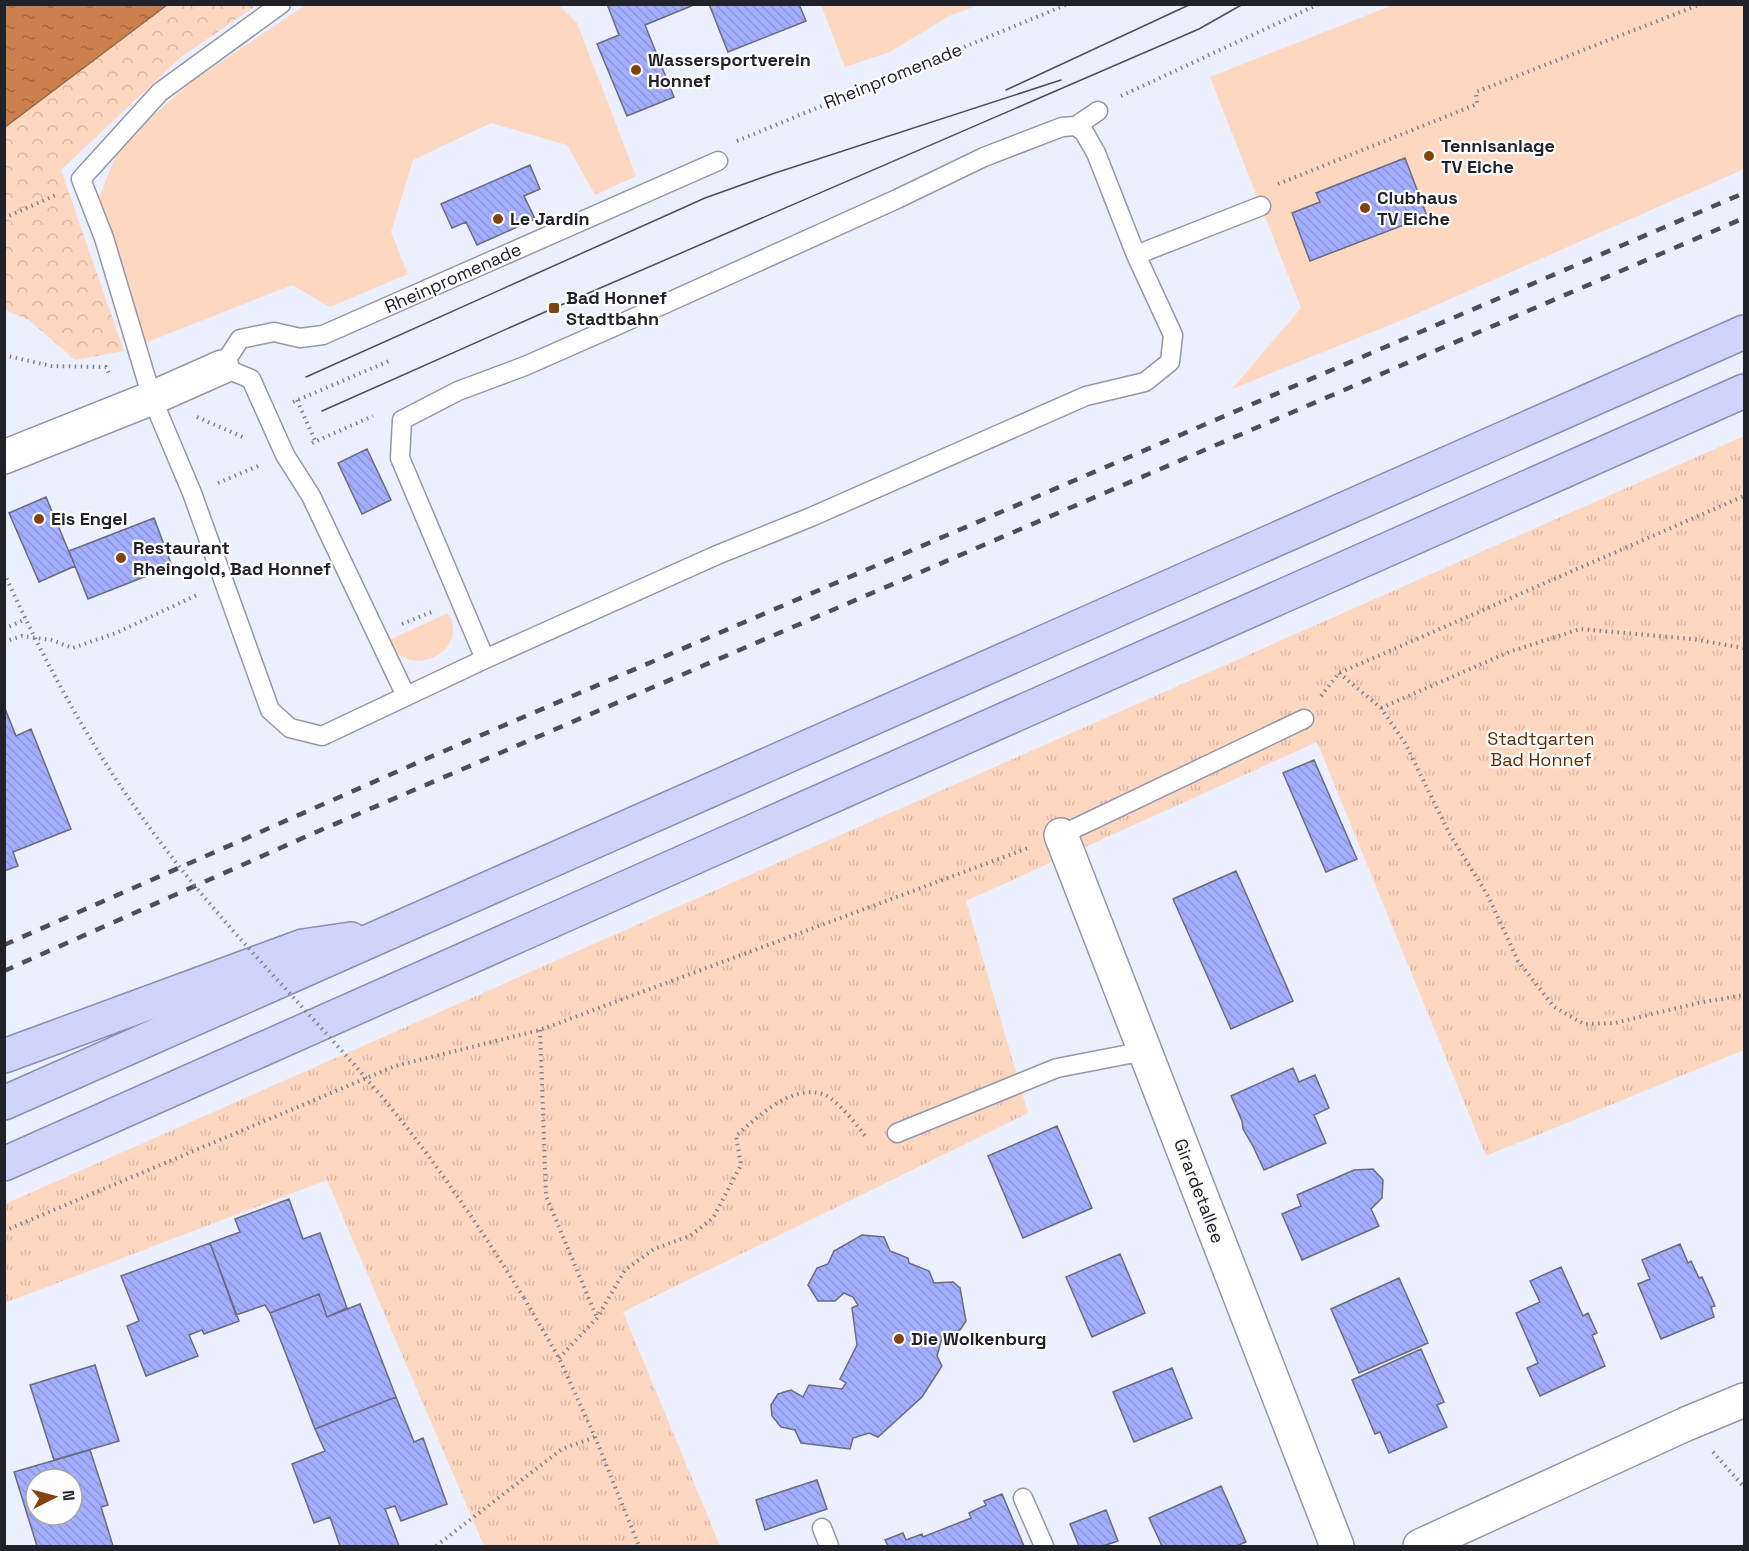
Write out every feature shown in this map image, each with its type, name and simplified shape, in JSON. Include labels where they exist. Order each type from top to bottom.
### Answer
[{"type":"highway","points":[[4,1103],[1744,332]]},
{"type":"highway","points":[[4,1164],[1744,391]]},
{"type":"highway","points":[[4,1056],[303,946],[388,934]]},
{"type":"street","points":[[4,458],[222,367]]},
{"type":"street","name":"Girardetallee","points":[[1061,836],[1337,1546]]},
{"type":"street","points":[[1420,1546],[1686,1424],[1744,1400]]},
{"type":"lane","points":[[281,4],[160,92],[81,178],[104,238],[138,404],[192,493],[270,710],[290,728],[322,736],[485,659],[717,555],[810,517],[1086,396],[1145,382],[1170,362],[1173,335],[1137,255],[1096,153],[1084,132],[1076,126]]},
{"type":"lane","points":[[485,659],[400,458],[402,420],[458,391],[525,366],[608,330],[984,157],[1062,127],[1076,126],[1098,111]]},
{"type":"lane","name":"Rheinpromenade","points":[[222,367],[240,339],[274,332],[300,338],[323,335],[718,161]]},
{"type":"lane","points":[[1137,255],[1261,206]]},
{"type":"lane","points":[[222,367],[251,378],[285,455],[310,496],[406,696]]},
{"type":"lane","points":[[1061,836],[1305,718]]},
{"type":"lane","points":[[897,1133],[1057,1068],[1145,1051]]},
{"type":"lane","points":[[1023,1498],[1044,1546]]},
{"type":"lane","points":[[822,1528],[829,1546]]},
{"type":"path","name":"Rheinpromenade","points":[[718,161],[739,139],[1068,4]]},
{"type":"path","points":[[1098,111],[1122,95],[1319,4]]},
{"type":"path","points":[[1261,206],[1272,186],[1477,104],[1476,92],[1701,4]]},
{"type":"path","points":[[4,218],[59,194],[81,178]]},
{"type":"path","points":[[4,355],[51,366],[106,367],[138,404],[285,455]]},
{"type":"path","points":[[382,412],[315,442],[297,400],[389,361]]},
{"type":"path","points":[[192,493],[285,455]]},
{"type":"path","points":[[1305,718],[1339,673],[1744,496]]},
{"type":"path","points":[[4,573],[26,619],[94,745],[147,824],[198,889],[378,1091],[434,1161],[484,1234],[559,1358],[595,1437],[639,1546]]},
{"type":"path","points":[[4,642],[22,636],[51,640],[73,648],[116,633],[224,583]]},
{"type":"path","points":[[376,634],[460,600]]},
{"type":"path","points":[[4,629],[26,619]]},
{"type":"path","points":[[1381,708],[1509,652],[1580,629],[1692,639],[1744,648]]},
{"type":"path","points":[[1339,673],[1381,708],[1405,743],[1449,833],[1488,896],[1518,961],[1554,1007],[1584,1024],[1615,1023],[1698,1003],[1744,995]]},
{"type":"path","points":[[4,1231],[395,1066],[540,1030],[1061,836]]},
{"type":"path","points":[[540,1030],[546,1196],[597,1318]]},
{"type":"path","points":[[559,1358],[597,1318],[625,1269],[654,1249],[690,1236],[713,1218],[741,1165],[736,1136],[766,1109],[804,1092],[826,1095],[858,1125],[869,1142],[897,1133]]},
{"type":"path","points":[[1686,1424],[1744,1488]]},
{"type":"path","points":[[436,1546],[562,1449],[595,1437]]},
{"type":"green space","points":[[307,4],[559,5],[577,23],[636,176],[595,195],[567,145],[491,123],[413,160],[391,232],[408,274],[330,307],[292,285],[145,343],[99,198],[120,144],[194,80]]},
{"type":"green space","points":[[167,5],[257,5],[181,57],[61,170],[124,351],[75,360],[29,320],[5,310],[5,127]]},
{"type":"green space","points":[[821,5],[979,5],[949,16],[890,52],[845,67]]},
{"type":"green space","name":"Tennisanlage TV Eiche","points":[[1393,5],[1744,5],[1744,169],[1407,318],[1232,389],[1301,308],[1210,77]]},
{"type":"green space","name":"Stadtgarten Bad Honnef","points":[[1744,436],[1744,1050],[1486,1156],[1317,742],[966,901],[1028,1113],[623,1312],[720,1546],[484,1546],[327,1180],[5,1303],[5,1204]]},
{"type":"green space","points":[[448,613],[453,628],[451,640],[444,651],[433,658],[421,661],[408,659],[397,653],[389,640]]},
{"type":"water","points":[[5,4],[167,4],[167,5],[5,127]]},
{"type":"building","name":"Wassersportverein Honnef","points":[[607,4],[696,4],[645,25],[674,97],[627,116],[597,44],[619,35]]},
{"type":"building","name":"Wassersportverein Honnef","points":[[709,4],[799,4],[806,21],[728,52]]},
{"type":"building","name":"Clubhaus TV Eiche","points":[[1405,158],[1427,216],[1310,261],[1292,213],[1320,202],[1316,193]]},
{"type":"building","points":[[530,165],[540,189],[524,196],[535,219],[477,245],[466,222],[452,228],[441,204]]},
{"type":"building","points":[[367,449],[391,500],[362,514],[338,463]]},
{"type":"building","points":[[46,497],[75,566],[39,582],[9,513]]},
{"type":"building","name":"Restaurant Rheingold, Bad Honnef","points":[[154,518],[172,566],[88,599],[69,551]]},
{"type":"building","points":[[4,706],[16,736],[31,729],[71,829],[13,852],[18,866],[4,871]]},
{"type":"building","points":[[1314,760],[1357,859],[1326,872],[1283,773]]},
{"type":"building","points":[[1236,871],[1293,1001],[1231,1029],[1173,899]]},
{"type":"building","points":[[1293,1068],[1299,1082],[1315,1075],[1329,1108],[1314,1115],[1326,1143],[1264,1170],[1243,1129],[1231,1096]]},
{"type":"building","points":[[1057,1126],[1092,1208],[1023,1238],[988,1156]]},
{"type":"building","points":[[1373,1169],[1383,1180],[1382,1198],[1371,1209],[1379,1226],[1302,1260],[1282,1214],[1301,1206],[1297,1195],[1354,1170]]},
{"type":"building","points":[[289,1199],[303,1239],[320,1233],[347,1308],[327,1317],[319,1294],[270,1313],[265,1305],[236,1315],[210,1243],[240,1232],[235,1219]]},
{"type":"building","name":"Die Wolkenburg","points":[[862,1235],[884,1237],[890,1251],[908,1258],[909,1263],[929,1271],[934,1283],[953,1282],[960,1288],[966,1321],[960,1330],[943,1334],[937,1356],[942,1366],[922,1397],[878,1437],[869,1433],[853,1438],[850,1449],[801,1443],[795,1430],[781,1427],[772,1416],[771,1405],[778,1394],[791,1390],[803,1397],[809,1385],[842,1389],[846,1383],[840,1379],[857,1345],[852,1308],[858,1305],[853,1297],[844,1293],[835,1301],[818,1301],[808,1285],[817,1268],[828,1264],[834,1251]]},
{"type":"building","points":[[210,1243],[239,1321],[204,1334],[202,1330],[189,1335],[198,1356],[146,1376],[127,1326],[139,1321],[121,1276]]},
{"type":"building","points":[[1680,1244],[1688,1263],[1691,1261],[1699,1278],[1702,1277],[1715,1306],[1711,1307],[1714,1317],[1661,1339],[1638,1284],[1650,1279],[1642,1260]]},
{"type":"building","points":[[1120,1254],[1145,1313],[1092,1337],[1066,1277]]},
{"type":"building","points":[[1561,1267],[1583,1316],[1588,1313],[1597,1333],[1592,1335],[1605,1366],[1540,1396],[1527,1368],[1538,1363],[1516,1313],[1540,1302],[1530,1281]]},
{"type":"building","points":[[1399,1278],[1428,1343],[1359,1373],[1331,1309]]},
{"type":"building","points":[[319,1294],[327,1317],[360,1304],[396,1397],[315,1429],[270,1313]]},
{"type":"building","points":[[1421,1349],[1444,1402],[1437,1405],[1447,1427],[1389,1453],[1380,1432],[1375,1434],[1352,1380]]},
{"type":"building","points":[[95,1365],[119,1441],[54,1460],[30,1385]]},
{"type":"building","points":[[1172,1368],[1192,1418],[1134,1442],[1113,1392]]},
{"type":"building","points":[[396,1397],[414,1442],[423,1438],[447,1504],[401,1521],[395,1506],[385,1509],[399,1546],[340,1546],[330,1517],[314,1523],[292,1464],[325,1451],[315,1429]]},
{"type":"building","points":[[90,1450],[108,1505],[101,1507],[113,1546],[37,1546],[31,1527],[84,1527],[84,1467],[31,1467]]},
{"type":"building","points":[[24,1469],[24,1504],[14,1472]]},
{"type":"building","points":[[817,1480],[827,1509],[765,1530],[756,1500]]},
{"type":"building","points":[[1221,1486],[1246,1542],[1236,1546],[1162,1546],[1149,1518]]},
{"type":"building","points":[[1002,1494],[1024,1546],[888,1546],[885,1540],[903,1533],[906,1540],[922,1534],[923,1537],[971,1518],[969,1513],[986,1505],[984,1501]]},
{"type":"building","points":[[1106,1510],[1118,1541],[1103,1546],[1079,1546],[1070,1524]]},
{"type":"tram line","points":[[1006,90],[1191,4]]},
{"type":"tram line","points":[[322,411],[1199,29],[1243,4]]},
{"type":"tram line","points":[[306,377],[705,198],[1061,80]]},
{"type":"railway","points":[[4,945],[428,758],[1744,193]]},
{"type":"railway","points":[[4,971],[314,833],[1744,218]]},
{"type":"place","name":"Wassersportverein Honnef","points":[[636,70]]},
{"type":"place","name":"Tennisanlage TV Eiche","points":[[1429,156]]},
{"type":"place","name":"Clubhaus TV Eiche","points":[[1365,208]]},
{"type":"place","name":"Le Jardin","points":[[498,219]]},
{"type":"place","name":"Bad Honnef Stadtbahn","points":[[554,308]]},
{"type":"place","name":"Eis Engel","points":[[39,519]]},
{"type":"place","name":"Restaurant Rheingold, Bad Honnef","points":[[121,558]]},
{"type":"place","name":"Die Wolkenburg","points":[[899,1339]]}]
